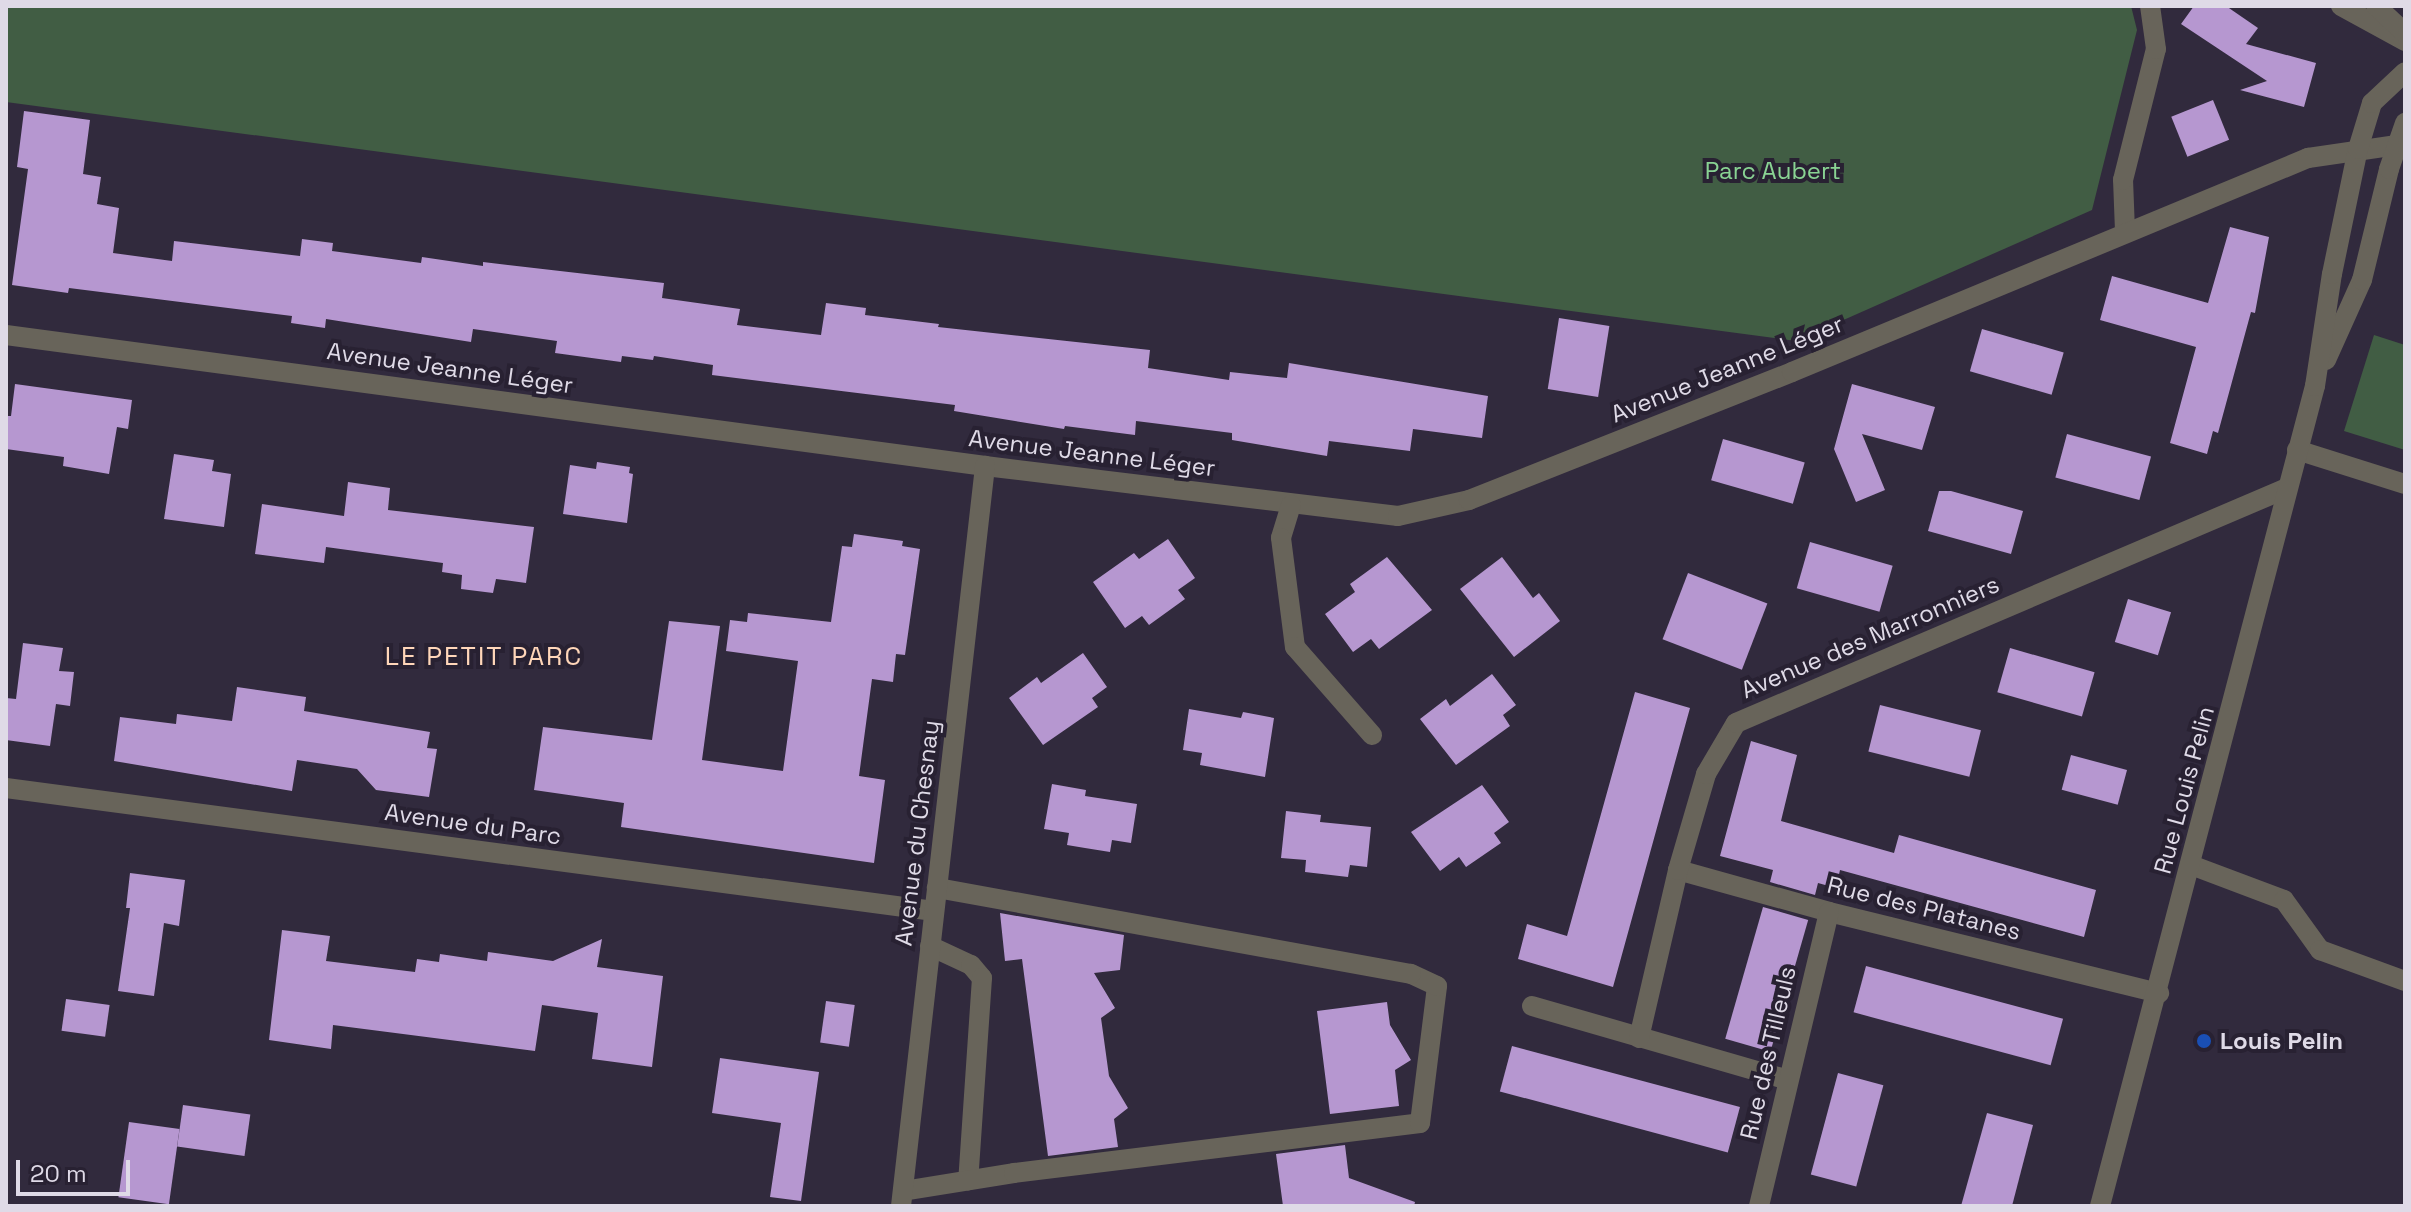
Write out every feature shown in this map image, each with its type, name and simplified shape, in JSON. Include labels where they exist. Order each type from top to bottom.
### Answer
[{"type":"street","points":[[2125,231],[2123,180],[2156,49],[2150,6]]},
{"type":"street","points":[[2341,6],[2405,41]]},
{"type":"street","points":[[2376,6],[2405,33]]},
{"type":"street","name":"Rue Louis Pelin","points":[[2100,1206],[2159,993],[2315,386],[2332,274],[2358,149],[2372,103],[2405,72]]},
{"type":"street","name":"Rue Louis Pelin","points":[[2315,386],[2362,280],[2405,123]]},
{"type":"street","name":"Avenue Jeanne Léger","points":[[6,335],[985,466],[1398,516],[1469,500],[1792,372],[2125,231],[2308,158],[2397,145]]},
{"type":"street","points":[[2297,450],[2405,484]]},
{"type":"street","name":"Avenue du Chesnay","points":[[902,1199],[985,466]]},
{"type":"street","name":"Avenue des Marronniers","points":[[1639,1038],[1678,870],[1706,774],[1736,723],[2287,488]]},
{"type":"street","points":[[1291,505],[1281,538],[1295,647],[1372,735]]},
{"type":"street","name":"Avenue du Parc","points":[[6,788],[934,911]]},
{"type":"street","points":[[2191,865],[2284,900],[2320,950],[2405,981]]},
{"type":"street","name":"Rue des Platanes","points":[[1678,870],[1829,912],[2159,993]]},
{"type":"street","points":[[902,1199],[968,1181],[1420,1123],[1437,986],[1411,974],[937,888]]},
{"type":"street","name":"Rue des Tilleuls","points":[[1759,1206],[1829,912]]},
{"type":"street","points":[[930,946],[971,965],[980,971],[982,978],[968,1181]]},
{"type":"street","points":[[1532,1006],[1788,1080]]},
{"type":"green space","name":"Parc Aubert","points":[[6,6],[2131,6],[2137,30],[2092,210],[1796,341],[6,102]]},
{"type":"green space","points":[[2374,335],[2405,345],[2405,450],[2344,431]]},
{"type":"building","points":[[2194,6],[2226,6],[2258,28],[2246,44],[2316,63],[2304,107],[2240,90],[2267,81],[2181,24]]},
{"type":"building","points":[[2213,100],[2229,140],[2187,157],[2171,117]]},
{"type":"building","points":[[24,111],[90,120],[83,174],[101,177],[97,204],[119,208],[113,253],[172,261],[174,241],[300,256],[302,239],[333,243],[332,251],[421,263],[422,257],[483,266],[483,262],[664,283],[662,298],[740,309],[737,325],[821,335],[826,303],[866,308],[865,315],[939,324],[938,327],[1150,350],[1148,368],[1229,380],[1230,372],[1287,378],[1289,363],[1488,396],[1482,438],[1413,429],[1410,451],[1329,441],[1327,456],[1232,440],[1232,433],[1136,421],[1135,435],[1065,426],[1064,429],[954,411],[955,405],[712,375],[713,365],[654,356],[653,360],[622,356],[621,362],[555,353],[557,341],[473,329],[471,342],[326,319],[325,328],[291,323],[292,316],[69,288],[68,293],[12,285],[28,169],[17,167]]},
{"type":"building","points":[[2230,227],[2269,237],[2255,313],[2251,312],[2218,433],[2213,431],[2207,454],[2170,443],[2196,347],[2100,320],[2112,276],[2208,303]]},
{"type":"building","points":[[1559,318],[1609,326],[1598,397],[1548,389]]},
{"type":"building","points":[[1982,329],[2064,352],[2052,395],[1970,371]]},
{"type":"building","points":[[15,384],[132,400],[128,429],[117,427],[109,474],[63,466],[64,457],[6,449],[6,416],[11,416]]},
{"type":"building","points":[[1852,384],[1935,407],[1922,450],[1862,434],[1885,490],[1856,502],[1834,449]]},
{"type":"building","points":[[2067,434],[2151,457],[2139,500],[2055,477]]},
{"type":"building","points":[[1723,439],[1805,462],[1793,504],[1711,480]]},
{"type":"building","points":[[174,454],[214,460],[212,471],[231,474],[224,527],[164,519]]},
{"type":"building","points":[[597,462],[630,467],[629,473],[633,474],[627,523],[563,514],[570,465],[596,469]]},
{"type":"building","points":[[348,482],[390,488],[388,510],[534,527],[526,583],[496,579],[493,593],[461,589],[462,575],[442,572],[443,563],[326,547],[324,563],[255,554],[262,504],[344,516]]},
{"type":"building","points":[[1939,491],[1951,491],[2023,511],[2011,554],[1928,531]]},
{"type":"building","points":[[854,534],[903,541],[902,546],[920,549],[905,655],[896,654],[893,682],[872,679],[859,776],[885,780],[874,863],[621,827],[624,803],[534,790],[543,727],[652,740],[669,621],[720,626],[702,760],[783,771],[798,661],[726,651],[730,620],[747,622],[748,613],[831,622],[842,546],[852,547]]},
{"type":"building","points":[[1168,539],[1195,578],[1178,590],[1185,599],[1149,625],[1142,616],[1125,628],[1093,582],[1134,553],[1139,559]]},
{"type":"building","points":[[1810,542],[1893,566],[1879,612],[1797,588]]},
{"type":"building","points":[[1387,557],[1432,610],[1379,649],[1371,639],[1353,652],[1325,614],[1355,592],[1350,584]]},
{"type":"building","points":[[1502,557],[1533,598],[1539,593],[1560,621],[1514,657],[1460,589]]},
{"type":"building","points":[[1688,573],[1767,603],[1742,670],[1663,639]]},
{"type":"building","points":[[2128,599],[2171,612],[2158,655],[2115,642]]},
{"type":"building","points":[[23,643],[63,648],[59,671],[74,672],[70,706],[56,704],[50,746],[6,740],[6,698],[16,699]]},
{"type":"building","points":[[2010,648],[2095,672],[2082,716],[1997,692]]},
{"type":"building","points":[[1083,653],[1107,687],[1092,698],[1098,707],[1043,745],[1009,698],[1037,677],[1041,683]]},
{"type":"building","points":[[1492,674],[1516,705],[1503,715],[1510,726],[1456,765],[1420,719],[1446,699],[1450,706]]},
{"type":"building","points":[[237,687],[306,697],[304,711],[430,732],[427,748],[437,749],[429,797],[376,790],[357,769],[297,760],[292,791],[114,761],[120,717],[176,724],[177,714],[232,721]]},
{"type":"building","points":[[1635,692],[1690,708],[1613,987],[1518,959],[1527,924],[1567,936]]},
{"type":"building","points":[[1880,705],[1981,730],[1969,777],[1868,752]]},
{"type":"building","points":[[1189,709],[1241,718],[1243,712],[1274,718],[1265,777],[1200,765],[1202,753],[1183,750]]},
{"type":"building","points":[[1751,741],[1797,755],[1781,821],[1894,853],[1899,835],[2096,890],[2084,937],[1840,870],[1836,888],[1818,883],[1815,895],[1770,882],[1773,870],[1720,856]]},
{"type":"building","points":[[2071,755],[2127,770],[2118,805],[2062,790]]},
{"type":"building","points":[[1052,784],[1086,790],[1085,796],[1137,804],[1131,843],[1112,840],[1110,852],[1085,848],[1067,845],[1069,833],[1044,829]]},
{"type":"building","points":[[1482,785],[1509,822],[1494,833],[1501,843],[1466,867],[1459,857],[1440,871],[1411,832]]},
{"type":"building","points":[[1286,811],[1321,815],[1320,822],[1371,827],[1367,867],[1350,865],[1348,877],[1305,872],[1306,860],[1281,858]]},
{"type":"building","points":[[130,873],[185,880],[179,926],[164,923],[154,996],[118,991],[130,908],[126,908]]},
{"type":"building","points":[[1763,907],[1808,920],[1770,1052],[1725,1039]]},
{"type":"building","points":[[1000,913],[1124,935],[1120,970],[1094,973],[1115,1008],[1101,1018],[1109,1076],[1128,1108],[1114,1119],[1118,1147],[1048,1156],[1022,959],[1005,961]]},
{"type":"building","points":[[282,930],[330,936],[326,961],[415,972],[417,959],[439,962],[440,954],[487,961],[488,952],[553,961],[602,939],[597,967],[663,976],[652,1067],[592,1059],[598,1013],[542,1005],[535,1051],[333,1025],[331,1049],[269,1040]]},
{"type":"building","points":[[1866,966],[2063,1019],[2051,1065],[1854,1012]]},
{"type":"building","points":[[66,999],[110,1005],[105,1037],[62,1031]]},
{"type":"building","points":[[826,1001],[855,1005],[849,1047],[820,1043]]},
{"type":"building","points":[[1387,1002],[1390,1025],[1411,1060],[1395,1070],[1399,1106],[1330,1114],[1317,1011]]},
{"type":"building","points":[[1512,1046],[1740,1107],[1728,1152],[1500,1091]]},
{"type":"building","points":[[720,1058],[819,1072],[801,1201],[770,1197],[781,1123],[712,1113]]},
{"type":"building","points":[[1838,1073],[1883,1085],[1856,1187],[1811,1174]]},
{"type":"building","points":[[183,1105],[250,1114],[244,1156],[177,1147]]},
{"type":"building","points":[[1987,1113],[2033,1125],[2012,1206],[1961,1206]]},
{"type":"building","points":[[129,1122],[180,1129],[169,1204],[118,1197]]},
{"type":"building","points":[[1345,1145],[1349,1178],[1415,1202],[1414,1206],[1283,1206],[1276,1154]]},
{"type":"place","name":"Louis Pelin","points":[[2204,1041]]},
{"type":"district","name":"LE PETIT PARC","points":[[484,657]]}]
